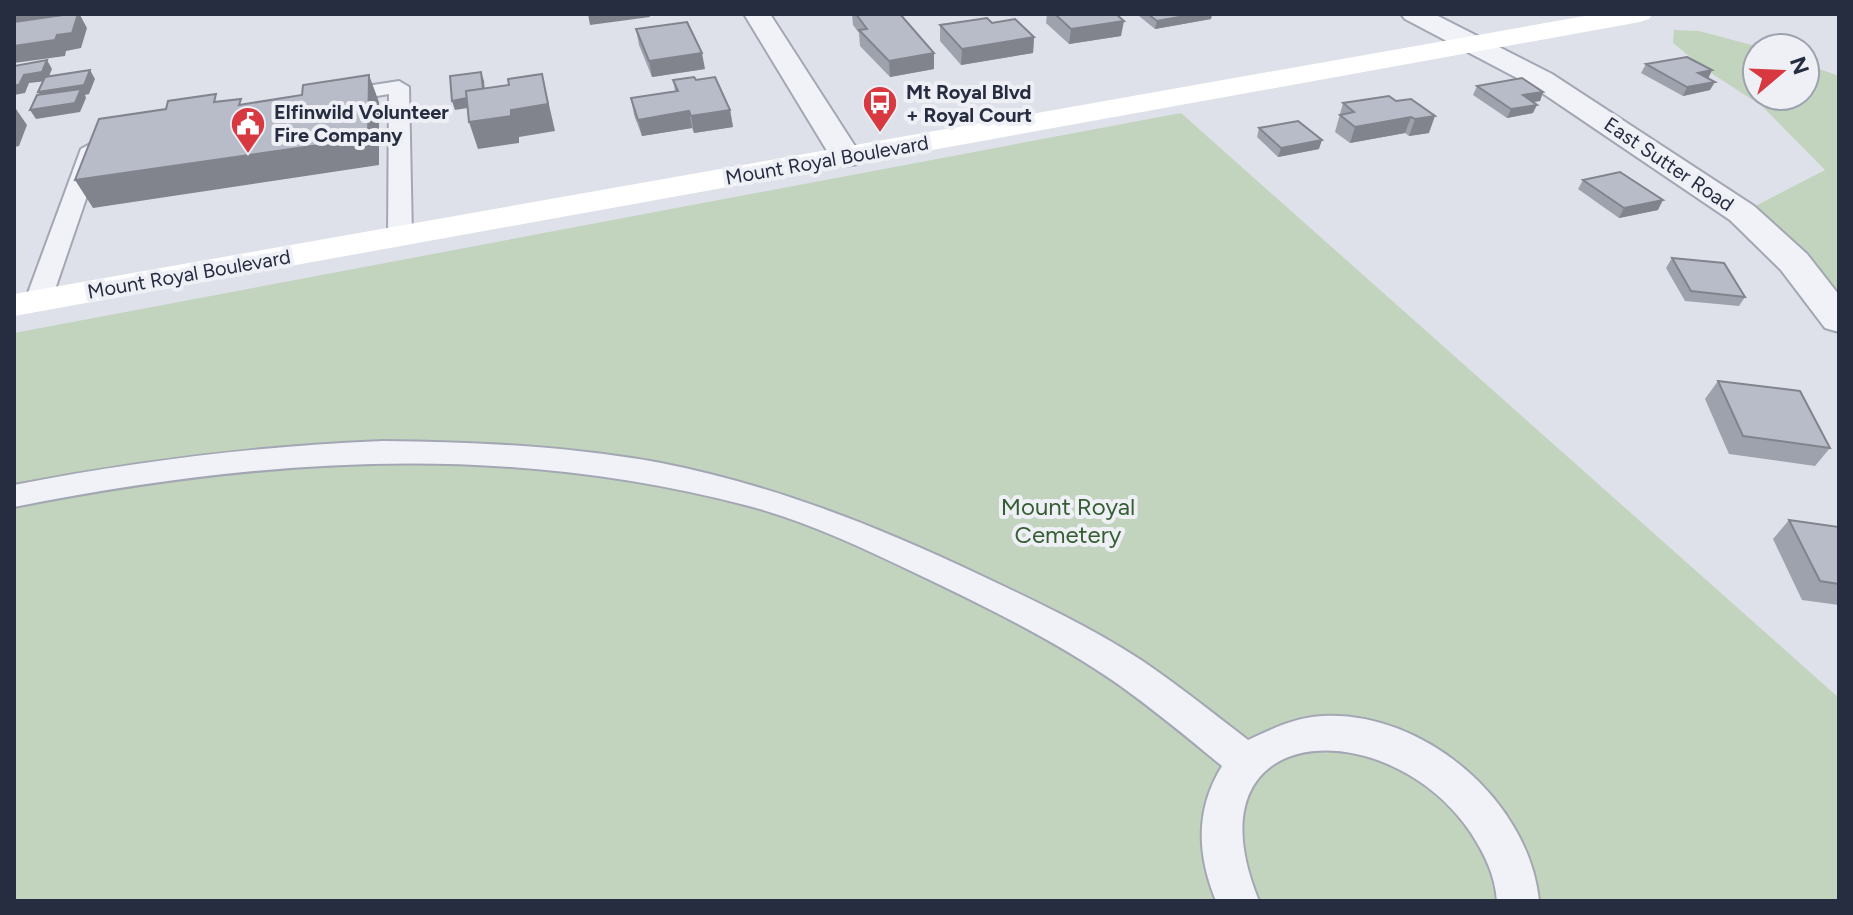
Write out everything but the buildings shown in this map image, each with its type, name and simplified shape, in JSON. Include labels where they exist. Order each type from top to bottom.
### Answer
[{"type":"main road","name":"Mount Royal Boulevard","points":[[26,303],[1640,14]]},
{"type":"street","points":[[757,14],[846,157]]},
{"type":"street","name":"East Sutter Road","points":[[1414,14],[1542,80],[1742,213],[1794,262],[1839,320]]},
{"type":"lane","points":[[308,102],[399,87],[400,237]]},
{"type":"lane","points":[[26,303],[96,135],[112,133]]},
{"type":"lane","points":[[14,496],[129,473],[249,457],[362,450],[465,452],[554,459],[677,478],[751,496],[828,520],[1042,619],[1159,694],[1246,762]]},
{"type":"lane","points":[[1238,901],[1227,878],[1219,839],[1223,803],[1230,786],[1246,762],[1276,743],[1303,734],[1332,732],[1367,737],[1400,749],[1433,767],[1460,789],[1486,819],[1508,857],[1518,901]]},
{"type":"green space","points":[[1674,30],[1699,31],[1741,42],[1741,92],[1708,71],[1673,43]]},
{"type":"green space","points":[[1821,70],[1839,76],[1839,320],[1742,213],[1825,170],[1768,112],[1821,112]]},
{"type":"green space","name":"Mount Royal Cemetery","points":[[1181,113],[1839,698],[1839,901],[14,901],[14,333]]},
{"type":"place","name":"Mt Royal Blvd + Royal Court","points":[[880,134]]},
{"type":"place","name":"Elfinwild Volunteer Fire Company","points":[[248,155]]}]
